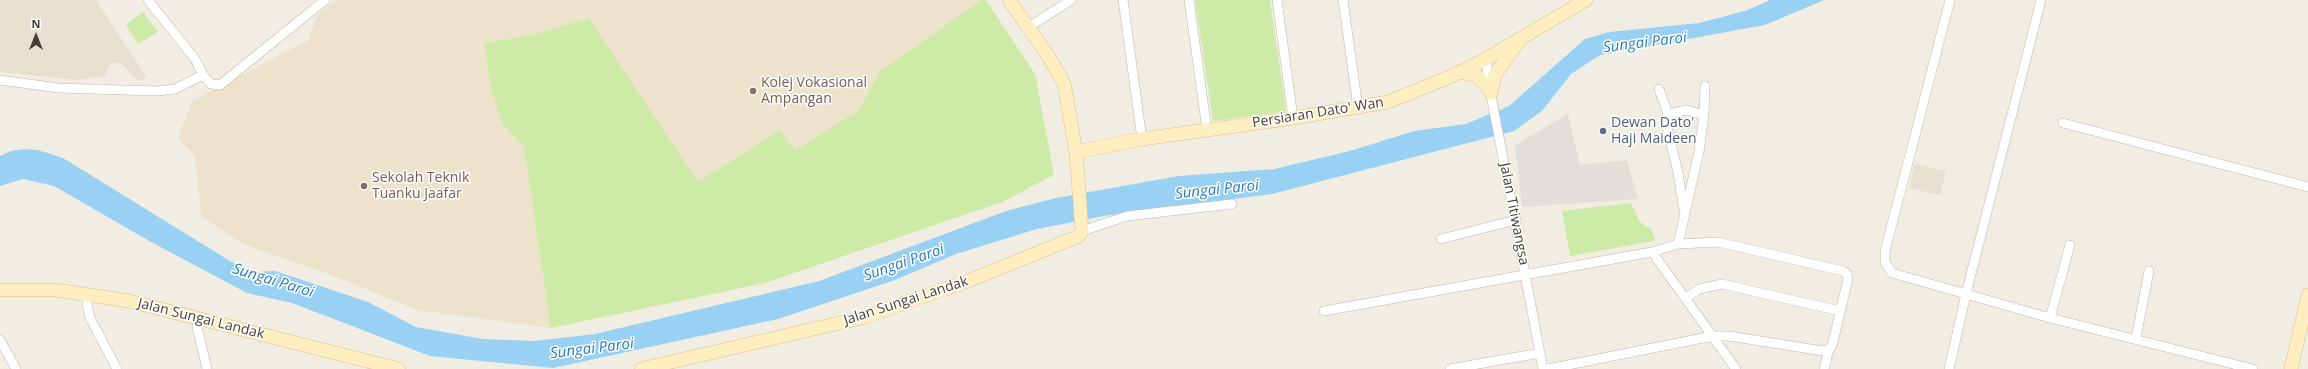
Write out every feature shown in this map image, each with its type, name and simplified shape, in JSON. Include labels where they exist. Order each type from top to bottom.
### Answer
[{"type":"street","points":[[148,0],[195,59],[203,75],[211,84],[220,85],[325,0]]},
{"type":"street","points":[[1009,0],[1058,70],[1064,84],[1076,152],[1082,225],[1128,216],[1232,204]]},
{"type":"street","points":[[1029,28],[1071,0]]},
{"type":"street","points":[[1123,0],[1142,139]]},
{"type":"street","points":[[1189,0],[1207,130]]},
{"type":"street","points":[[1277,0],[1293,118]]},
{"type":"street","points":[[1343,0],[1358,108]]},
{"type":"street","name":"Persiaran Dato' Wan","points":[[1076,152],[1142,139],[1293,118],[1388,102],[1460,72],[1486,59],[1586,0]]},
{"type":"street","points":[[1950,0],[1885,251],[1885,262],[1892,273],[2050,318],[2136,338],[2253,369]]},
{"type":"street","points":[[1949,369],[1966,294],[2042,0]]},
{"type":"street","points":[[1490,92],[1495,75],[1520,39]]},
{"type":"street","name":"Jalan Titiwangsa","points":[[1486,59],[1490,92],[1516,220],[1543,369]]},
{"type":"street","points":[[1460,72],[1477,76],[1490,92]]},
{"type":"street","points":[[0,80],[58,88],[158,90],[175,89],[203,75]]},
{"type":"street","points":[[1678,244],[1684,210],[1699,152],[1704,115],[1705,86]]},
{"type":"street","points":[[1659,89],[1668,114],[1665,121],[1678,173],[1684,210]]},
{"type":"street","points":[[1668,114],[1687,110],[1704,115]]},
{"type":"street","points":[[2063,123],[2308,186]]},
{"type":"street","points":[[1441,239],[1516,220]]},
{"type":"street","name":"Jalan Sungai Landak","points":[[641,369],[861,318],[886,310],[1011,264],[1079,236],[1082,225]]},
{"type":"street","points":[[1324,311],[1652,252],[1678,244],[1718,242],[1843,271],[1848,279],[1832,346],[1829,349],[1824,369]]},
{"type":"street","points":[[2050,318],[2070,245]]},
{"type":"street","points":[[1652,252],[1736,369]]},
{"type":"street","points":[[2136,338],[2149,271]]},
{"type":"street","points":[[1686,298],[1699,289],[1722,284],[1840,311]]},
{"type":"street","name":"Jalan Sungai Landak","points":[[0,290],[29,288],[88,294],[135,302],[399,369]]},
{"type":"street","points":[[88,294],[87,304],[90,318],[117,369]]},
{"type":"street","points":[[2291,369],[2308,295]]},
{"type":"street","points":[[200,318],[198,327],[207,369]]},
{"type":"street","points":[[1548,369],[1713,336],[1729,336],[1823,351],[1829,349]]},
{"type":"street","points":[[0,340],[16,369]]},
{"type":"street","points":[[1450,369],[1540,353]]},
{"type":"shaded area","points":[[0,0],[96,0],[146,76],[139,82],[122,64],[111,62],[105,76],[77,80],[0,72]]},
{"type":"shaded area","name":"Sekolah Teknik Tuanku Jaafar","points":[[338,0],[982,0],[880,71],[859,110],[795,152],[780,130],[698,183],[589,18],[533,35],[484,43],[503,125],[524,147],[551,328],[417,310],[339,278],[241,243],[201,216],[195,156],[178,138],[192,101],[309,40],[318,14]]},
{"type":"shaded area","points":[[1568,114],[1580,165],[1627,160],[1638,199],[1522,207],[1515,145]]},
{"type":"shaded area","points":[[1915,164],[1946,171],[1940,195],[1909,188]]},
{"type":"green space","points":[[982,0],[986,0],[1035,74],[1054,175],[1002,202],[765,283],[551,328],[524,147],[503,125],[492,92],[484,43],[533,35],[589,18],[698,182],[780,130],[795,151],[859,110],[880,71]]},
{"type":"green space","points":[[1195,0],[1270,0],[1286,111],[1213,121]]},
{"type":"green space","points":[[143,12],[158,32],[138,44],[126,25]]},
{"type":"green space","points":[[1631,203],[1640,222],[1651,229],[1655,241],[1570,256],[1562,211]]},
{"type":"water","name":"Sungai Paroi","points":[[1770,0],[1824,0],[1765,25],[1600,55],[1571,74],[1542,111],[1514,131],[1272,194],[1104,216],[1037,229],[956,254],[895,280],[778,319],[553,368],[430,356],[292,303],[247,293],[151,242],[54,186],[23,179],[0,186],[0,156],[11,151],[25,149],[38,150],[63,158],[230,261],[252,272],[275,271],[368,302],[416,327],[483,339],[535,341],[595,334],[819,281],[1006,211],[1056,198],[1179,176],[1274,169],[1350,151],[1414,131],[1466,124],[1509,106],[1585,39],[1609,32],[1699,23],[1748,10]]},
{"type":"place","name":"Kolej Vokasional Ampangan","points":[[753,91]]},
{"type":"place","name":"Dewan Dato' Haji Maideen","points":[[1603,131]]},
{"type":"place","name":"Sekolah Teknik Tuanku Jaafar","points":[[364,186]]}]
